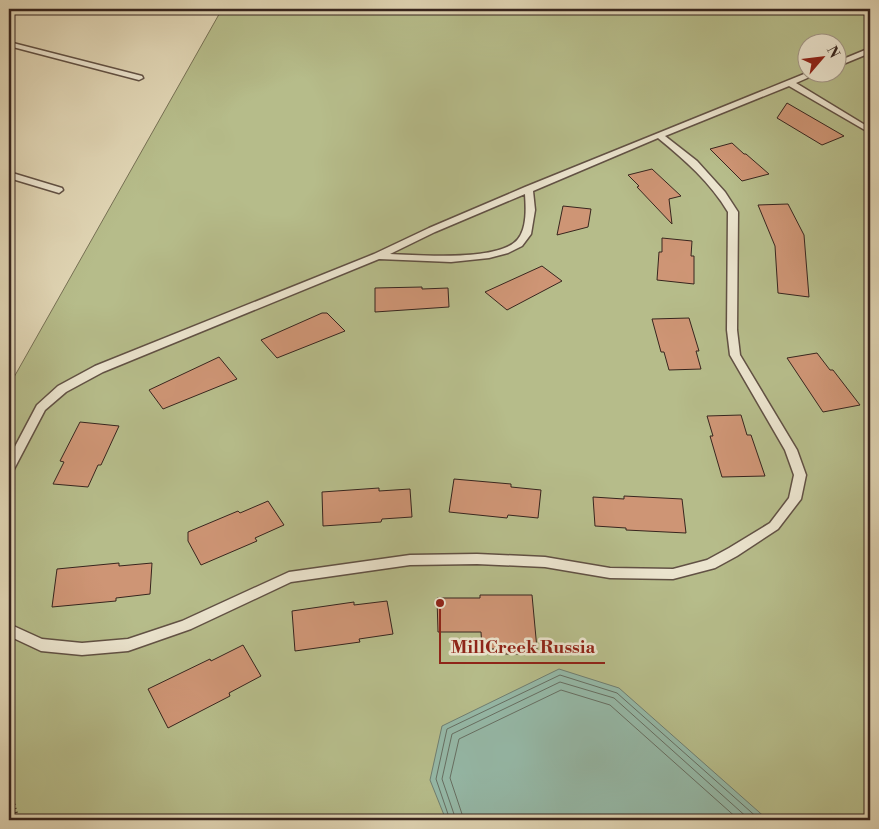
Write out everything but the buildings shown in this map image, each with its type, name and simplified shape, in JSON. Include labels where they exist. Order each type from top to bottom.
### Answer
[{"type":"lane","points":[[9,44],[139,78]]},
{"type":"lane","points":[[846,60],[870,50]]},
{"type":"lane","points":[[9,468],[41,408],[62,389],[99,369],[377,256],[432,230],[659,135],[796,82]]},
{"type":"lane","points":[[791,84],[870,131]]},
{"type":"lane","points":[[9,630],[40,645],[82,649],[128,645],[186,625],[289,577],[410,560],[477,559],[544,562],[610,572],[673,574],[710,564],[774,526],[795,499],[800,475],[791,450],[735,355],[732,330],[733,212],[722,194],[694,163],[659,135]]},
{"type":"lane","points":[[9,175],[59,190]]},
{"type":"lane","points":[[377,256],[453,259],[496,252],[520,243],[526,236],[532,200],[528,190]]},
{"type":"path","points":[[9,789],[18,820]]},
{"type":"shaded area","points":[[222,9],[870,9],[870,820],[9,820],[9,386]]},
{"type":"water","points":[[559,669],[619,688],[768,820],[446,820],[430,780],[442,726]]},
{"type":"place","name":"MillCreek Russia","points":[[440,603]]}]
